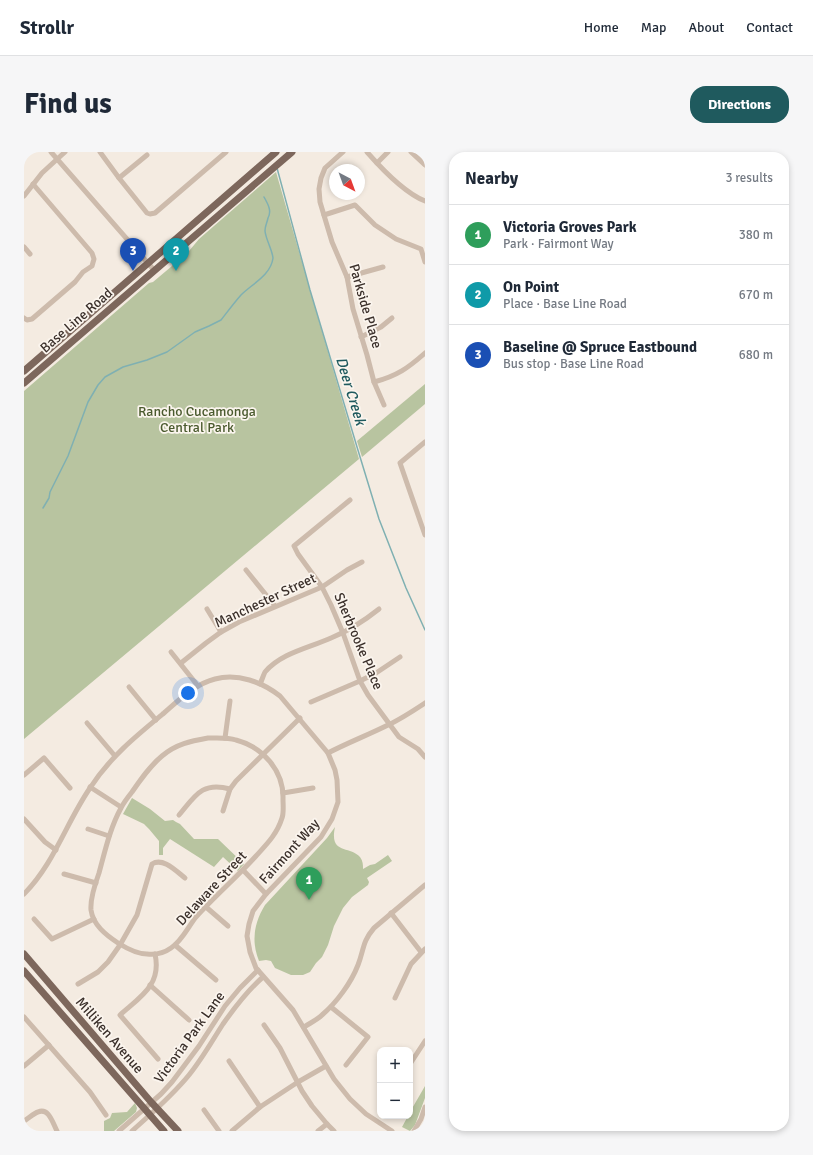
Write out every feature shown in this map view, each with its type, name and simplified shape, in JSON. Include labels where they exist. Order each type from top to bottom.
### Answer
[{"type":"main road","name":"Base Line Road","points":[[24,383],[292,152]]},
{"type":"main road","name":"Base Line Road","points":[[24,371],[274,154]]},
{"type":"main road","name":"Milliken Avenue","points":[[24,954],[157,1109],[178,1131]]},
{"type":"main road","name":"Milliken Avenue","points":[[24,970],[164,1131]]},
{"type":"street","points":[[51,152],[154,270]]},
{"type":"street","points":[[24,196],[33,184],[65,152]]},
{"type":"street","points":[[100,152],[147,213],[150,214],[155,213],[226,152]]},
{"type":"street","name":"Parkside Place","points":[[343,152],[326,168],[321,178],[319,189],[320,202],[332,242],[347,277],[353,309],[374,382],[384,405]]},
{"type":"street","points":[[367,152],[406,189],[425,201]]},
{"type":"street","points":[[377,163],[388,152]]},
{"type":"street","points":[[411,152],[425,165]]},
{"type":"street","points":[[119,178],[147,154]]},
{"type":"street","points":[[25,319],[32,319],[75,282],[83,272],[92,266],[94,259],[92,253],[33,184]]},
{"type":"street","points":[[324,215],[355,205],[375,225],[396,239],[421,249],[425,262]]},
{"type":"street","points":[[24,247],[30,254]]},
{"type":"street","points":[[347,277],[383,267]]},
{"type":"street","points":[[361,337],[381,327],[392,318]]},
{"type":"street","points":[[374,382],[396,375],[425,353]]},
{"type":"street","points":[[425,442],[400,463],[425,535]]},
{"type":"street","name":"Sherbrooke Place","points":[[350,500],[294,546],[298,554],[322,587],[343,632],[360,681],[375,706],[399,737],[418,749],[425,757]]},
{"type":"street","name":"Manchester Street","points":[[181,663],[221,632],[239,622],[322,587],[362,562]]},
{"type":"street","points":[[246,570],[275,606]]},
{"type":"street","points":[[207,610],[221,632]]},
{"type":"street","points":[[260,684],[265,673],[277,662],[287,656],[352,628],[379,610]]},
{"type":"street","points":[[171,652],[198,686]]},
{"type":"street","points":[[311,702],[376,673],[400,657]]},
{"type":"street","name":"Fairmont Way","points":[[24,894],[41,875],[83,798],[100,773],[115,756],[156,720],[198,686],[215,679],[246,679],[271,689],[280,696],[300,718],[328,753],[335,770],[338,802],[332,820],[321,837],[266,894],[253,911],[247,936],[250,952],[258,970],[293,1010],[334,1079],[350,1099],[366,1114],[392,1131]]},
{"type":"street","points":[[129,687],[156,720]]},
{"type":"street","points":[[226,738],[230,701]]},
{"type":"street","points":[[328,753],[389,725],[425,703]]},
{"type":"street","points":[[223,811],[230,789],[236,781],[300,718]]},
{"type":"street","points":[[87,723],[115,756]]},
{"type":"street","name":"Delaware Street","points":[[208,738],[226,738],[246,743],[263,754],[278,773],[283,793],[283,817],[274,837],[206,907],[190,925],[183,936],[170,949],[155,954],[144,954],[136,952],[109,937],[100,929],[94,919],[91,909],[92,898],[109,836],[121,807],[142,778],[162,756],[171,749],[191,741],[208,738]]},
{"type":"street","points":[[24,775],[44,758],[70,788]]},
{"type":"street","points":[[179,815],[194,797],[204,788],[213,786],[230,789]]},
{"type":"street","points":[[90,787],[121,807]]},
{"type":"street","points":[[283,793],[313,788]]},
{"type":"street","points":[[24,819],[45,842],[56,850]]},
{"type":"street","points":[[88,829],[109,836]]},
{"type":"street","points":[[78,984],[98,972],[108,962],[120,944],[137,915],[152,864],[156,861],[162,862],[185,878]]},
{"type":"street","points":[[243,870],[266,894]]},
{"type":"street","points":[[64,874],[96,883]]},
{"type":"street","points":[[304,1027],[321,1016],[331,1007],[355,972],[368,936],[374,928],[425,885]]},
{"type":"street","points":[[206,907],[228,926]]},
{"type":"street","points":[[391,913],[423,951],[411,964],[395,998]]},
{"type":"street","points":[[34,919],[52,939],[94,919]]},
{"type":"street","points":[[175,945],[216,980]]},
{"type":"street","points":[[155,954],[157,963],[154,980],[146,993],[120,1015],[158,1059]]},
{"type":"street","name":"Victoria Park Lane","points":[[119,1131],[161,1094],[199,1046],[225,1006],[258,970]]},
{"type":"street","name":"Victoria Park Lane","points":[[132,1131],[170,1097],[190,1074],[224,1023],[246,994],[264,977]]},
{"type":"street","points":[[150,985],[189,1020]]},
{"type":"street","points":[[331,1007],[368,1037],[346,1065]]},
{"type":"street","points":[[24,1017],[90,1092],[106,1115]]},
{"type":"street","points":[[264,1025],[280,1048],[302,1091],[312,1106],[334,1131]]},
{"type":"street","points":[[413,1060],[423,1048],[425,1041]]},
{"type":"street","points":[[24,1066],[49,1045]]},
{"type":"street","points":[[229,1060],[260,1107]]},
{"type":"street","points":[[232,1131],[260,1107],[326,1066]]},
{"type":"street","points":[[414,1131],[421,1119],[425,1107]]},
{"type":"street","points":[[204,1110],[219,1131]]},
{"type":"street","points":[[24,1121],[38,1112],[45,1111],[49,1115],[57,1131]]},
{"type":"street","points":[[318,1131],[327,1124]]},
{"type":"green space","name":"Rancho Cucamonga Central Park","points":[[276,172],[359,459],[24,739],[24,391],[149,283],[153,282],[172,266],[189,251],[199,239]]},
{"type":"green space","points":[[425,384],[425,404],[362,457],[357,441]]},
{"type":"green space","points":[[132,798],[150,809],[165,821],[173,820],[180,824],[194,839],[218,839],[244,864],[238,871],[223,857],[214,867],[170,839],[163,848],[163,855],[159,855],[159,841],[149,829],[144,824],[123,814]]},
{"type":"green space","points":[[335,827],[335,842],[338,846],[356,853],[360,857],[363,869],[375,864],[388,855],[392,861],[367,878],[369,882],[368,885],[352,897],[343,908],[322,957],[310,972],[303,975],[291,975],[275,968],[271,961],[259,961],[254,939],[256,925],[265,905],[327,838]]},
{"type":"green space","points":[[425,1086],[425,1098],[415,1125],[410,1131],[402,1127],[406,1119],[413,1119],[413,1107]]},
{"type":"green space","points":[[135,1103],[137,1108],[136,1112],[114,1131],[104,1131],[104,1121],[110,1118],[112,1113],[127,1112]]},
{"type":"waterway","name":"Deer Creek","points":[[277,168],[310,290],[379,519],[406,588],[425,630]]},
{"type":"waterway","points":[[43,508],[68,456],[88,402],[98,385],[105,377],[123,367],[167,352],[195,332],[221,320],[241,295],[260,279],[269,269],[273,258],[265,231],[270,210],[264,197]]},
{"type":"place","name":"Baseline @ Spruce Eastbound","points":[[133,271]]},
{"type":"place","name":"On Point","points":[[176,271]]},
{"type":"place","name":"Victoria Groves Park","points":[[309,900]]}]
